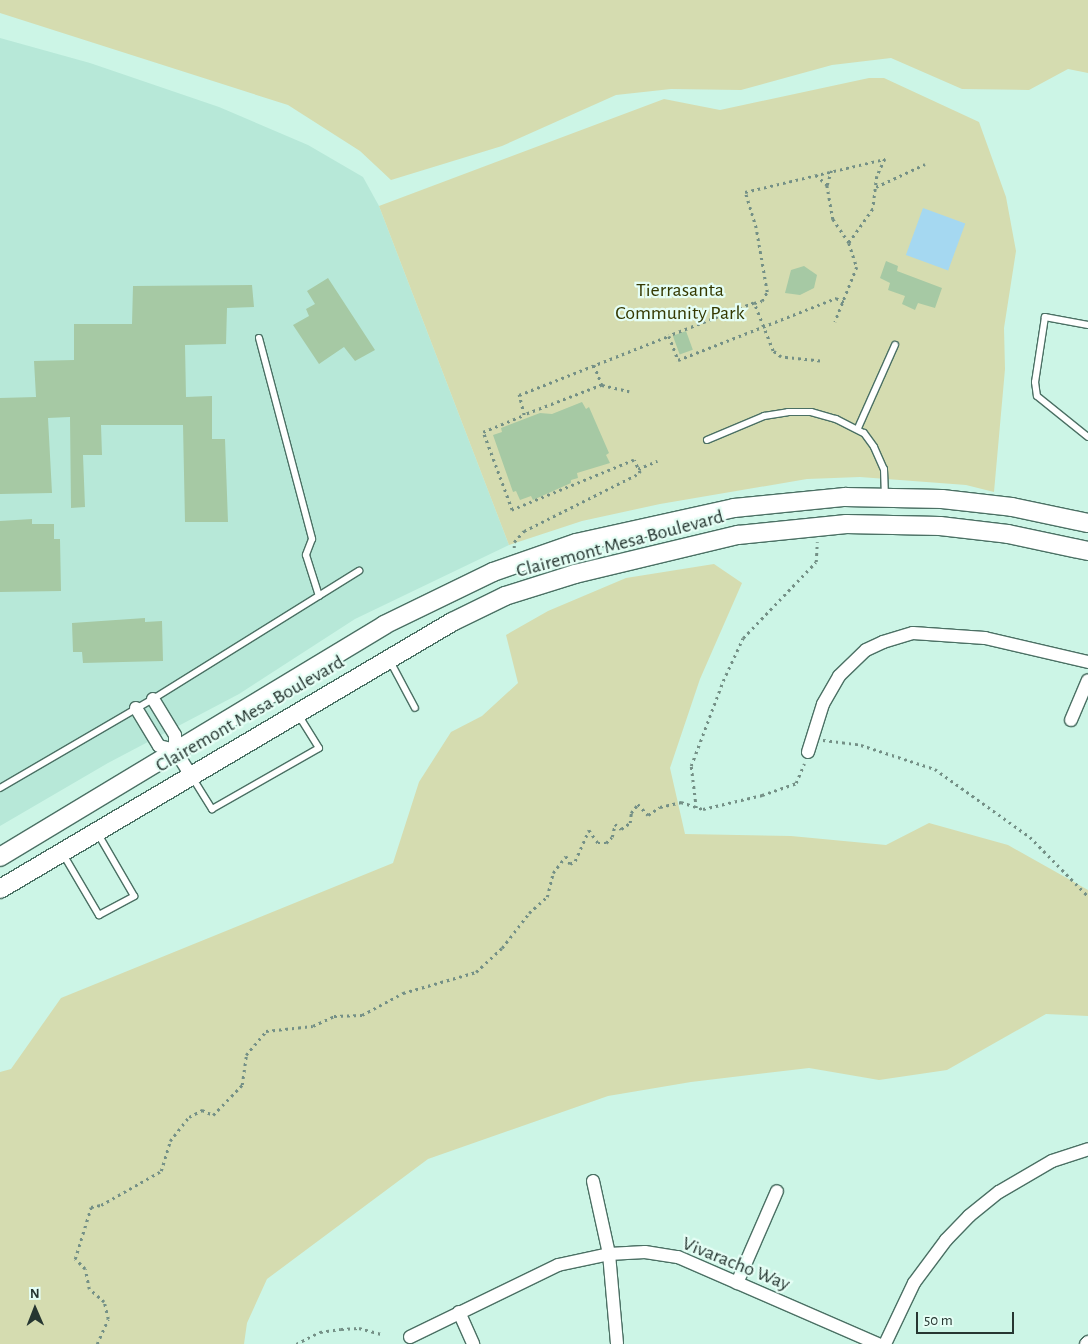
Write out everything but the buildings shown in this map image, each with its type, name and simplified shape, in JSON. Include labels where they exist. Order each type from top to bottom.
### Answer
[{"type":"main road","name":"Clairemont Mesa Boulevard","points":[[0,857],[384,626],[493,572],[576,543],[734,508],[845,496],[885,497],[1012,507],[1088,523]]},
{"type":"main road","points":[[846,524],[868,517],[883,504],[885,497]]},
{"type":"main road","name":"Clairemont Mesa Boulevard","points":[[0,889],[190,774],[388,658],[505,596],[575,574],[738,534],[846,524],[979,530],[1088,551]]},
{"type":"street","points":[[808,752],[814,739],[823,704],[839,676],[866,650],[913,633],[985,638],[1088,662]]},
{"type":"street","points":[[1071,720],[1088,680]]},
{"type":"street","points":[[153,699],[176,735],[175,750],[190,774]]},
{"type":"street","points":[[136,708],[159,746],[175,750]]},
{"type":"street","points":[[885,1344],[914,1283],[946,1240],[969,1216],[999,1192],[1052,1161],[1088,1149]]},
{"type":"street","points":[[594,1181],[609,1254],[617,1344]]},
{"type":"street","points":[[737,1282],[777,1191]]},
{"type":"street","name":"Vivaracho Way","points":[[410,1337],[558,1265],[609,1254],[645,1252],[678,1257],[878,1344]]},
{"type":"street","points":[[459,1312],[473,1344]]},
{"type":"lane","points":[[1088,325],[1045,317],[1035,382],[1037,396],[1088,437]]},
{"type":"lane","points":[[259,338],[312,539],[306,554],[319,596]]},
{"type":"lane","points":[[858,428],[895,345]]},
{"type":"lane","points":[[707,440],[764,416],[788,412],[811,412],[858,428],[874,447],[884,469],[885,497]]},
{"type":"lane","points":[[0,788],[153,699],[360,571]]},
{"type":"lane","points":[[388,658],[415,708]]},
{"type":"lane","points":[[190,774],[212,809],[319,748],[296,712]]},
{"type":"lane","points":[[62,851],[99,914],[134,896],[96,830]]},
{"type":"path","points":[[524,415],[519,395],[762,301],[767,292],[756,228],[745,192],[885,159],[877,176],[873,208],[849,243]]},
{"type":"path","points":[[876,187],[925,164]]},
{"type":"path","points":[[831,171],[827,185],[833,219],[849,243],[857,267],[835,322]]},
{"type":"path","points":[[816,175],[827,185]]},
{"type":"path","points":[[669,336],[678,360],[836,298],[844,302]]},
{"type":"path","points":[[754,303],[773,351],[781,357],[820,361]]},
{"type":"path","points":[[594,365],[602,385]]},
{"type":"path","points":[[514,548],[514,542],[524,531],[640,473],[634,460],[512,510],[483,432],[602,385],[629,391]]},
{"type":"path","points":[[638,468],[657,461]]},
{"type":"path","points":[[696,808],[691,766],[723,681],[743,638],[816,562],[818,527]]},
{"type":"path","points":[[814,739],[861,745],[934,769],[1030,836],[1088,896]]},
{"type":"path","points":[[97,1344],[108,1319],[104,1302],[89,1289],[85,1269],[75,1259],[91,1206],[101,1205],[161,1171],[170,1141],[189,1117],[202,1110],[213,1115],[242,1085],[246,1055],[266,1030],[313,1026],[334,1016],[362,1015],[403,993],[476,972],[502,948],[529,914],[547,897],[553,873],[566,856],[570,864],[575,861],[589,830],[598,843],[606,843],[612,837],[615,824],[622,829],[630,823],[631,813],[638,804],[646,815],[660,807],[681,802],[696,808],[762,795],[796,783],[808,752]]},
{"type":"path","points":[[296,1344],[320,1332],[341,1329],[358,1328],[381,1334]]},
{"type":"shaded area","points":[[0,38],[90,63],[219,107],[308,145],[363,177],[379,206],[509,545],[355,619],[239,694],[108,763],[0,826]]},
{"type":"green space","points":[[0,0],[1088,0],[1088,73],[1068,69],[1029,90],[962,89],[891,58],[832,65],[741,90],[671,89],[616,95],[502,146],[391,180],[360,151],[288,105],[0,13]]},
{"type":"green space","name":"Tierrasanta Community Park","points":[[869,78],[884,78],[979,122],[1006,197],[1016,251],[1004,328],[1005,369],[994,492],[966,485],[860,477],[807,479],[660,504],[582,521],[509,545],[379,206],[664,99],[720,110]]},
{"type":"green space","points":[[714,564],[742,583],[700,679],[670,768],[685,834],[791,836],[886,845],[929,823],[1008,845],[1088,890],[1088,1016],[1046,1014],[947,1070],[879,1080],[809,1068],[691,1082],[608,1096],[428,1159],[267,1279],[247,1323],[244,1344],[0,1344],[0,1072],[11,1069],[61,998],[393,863],[419,782],[451,732],[482,716],[518,683],[506,635],[548,611],[626,578]]},
{"type":"water","points":[[923,208],[965,223],[948,270],[906,255]]}]
